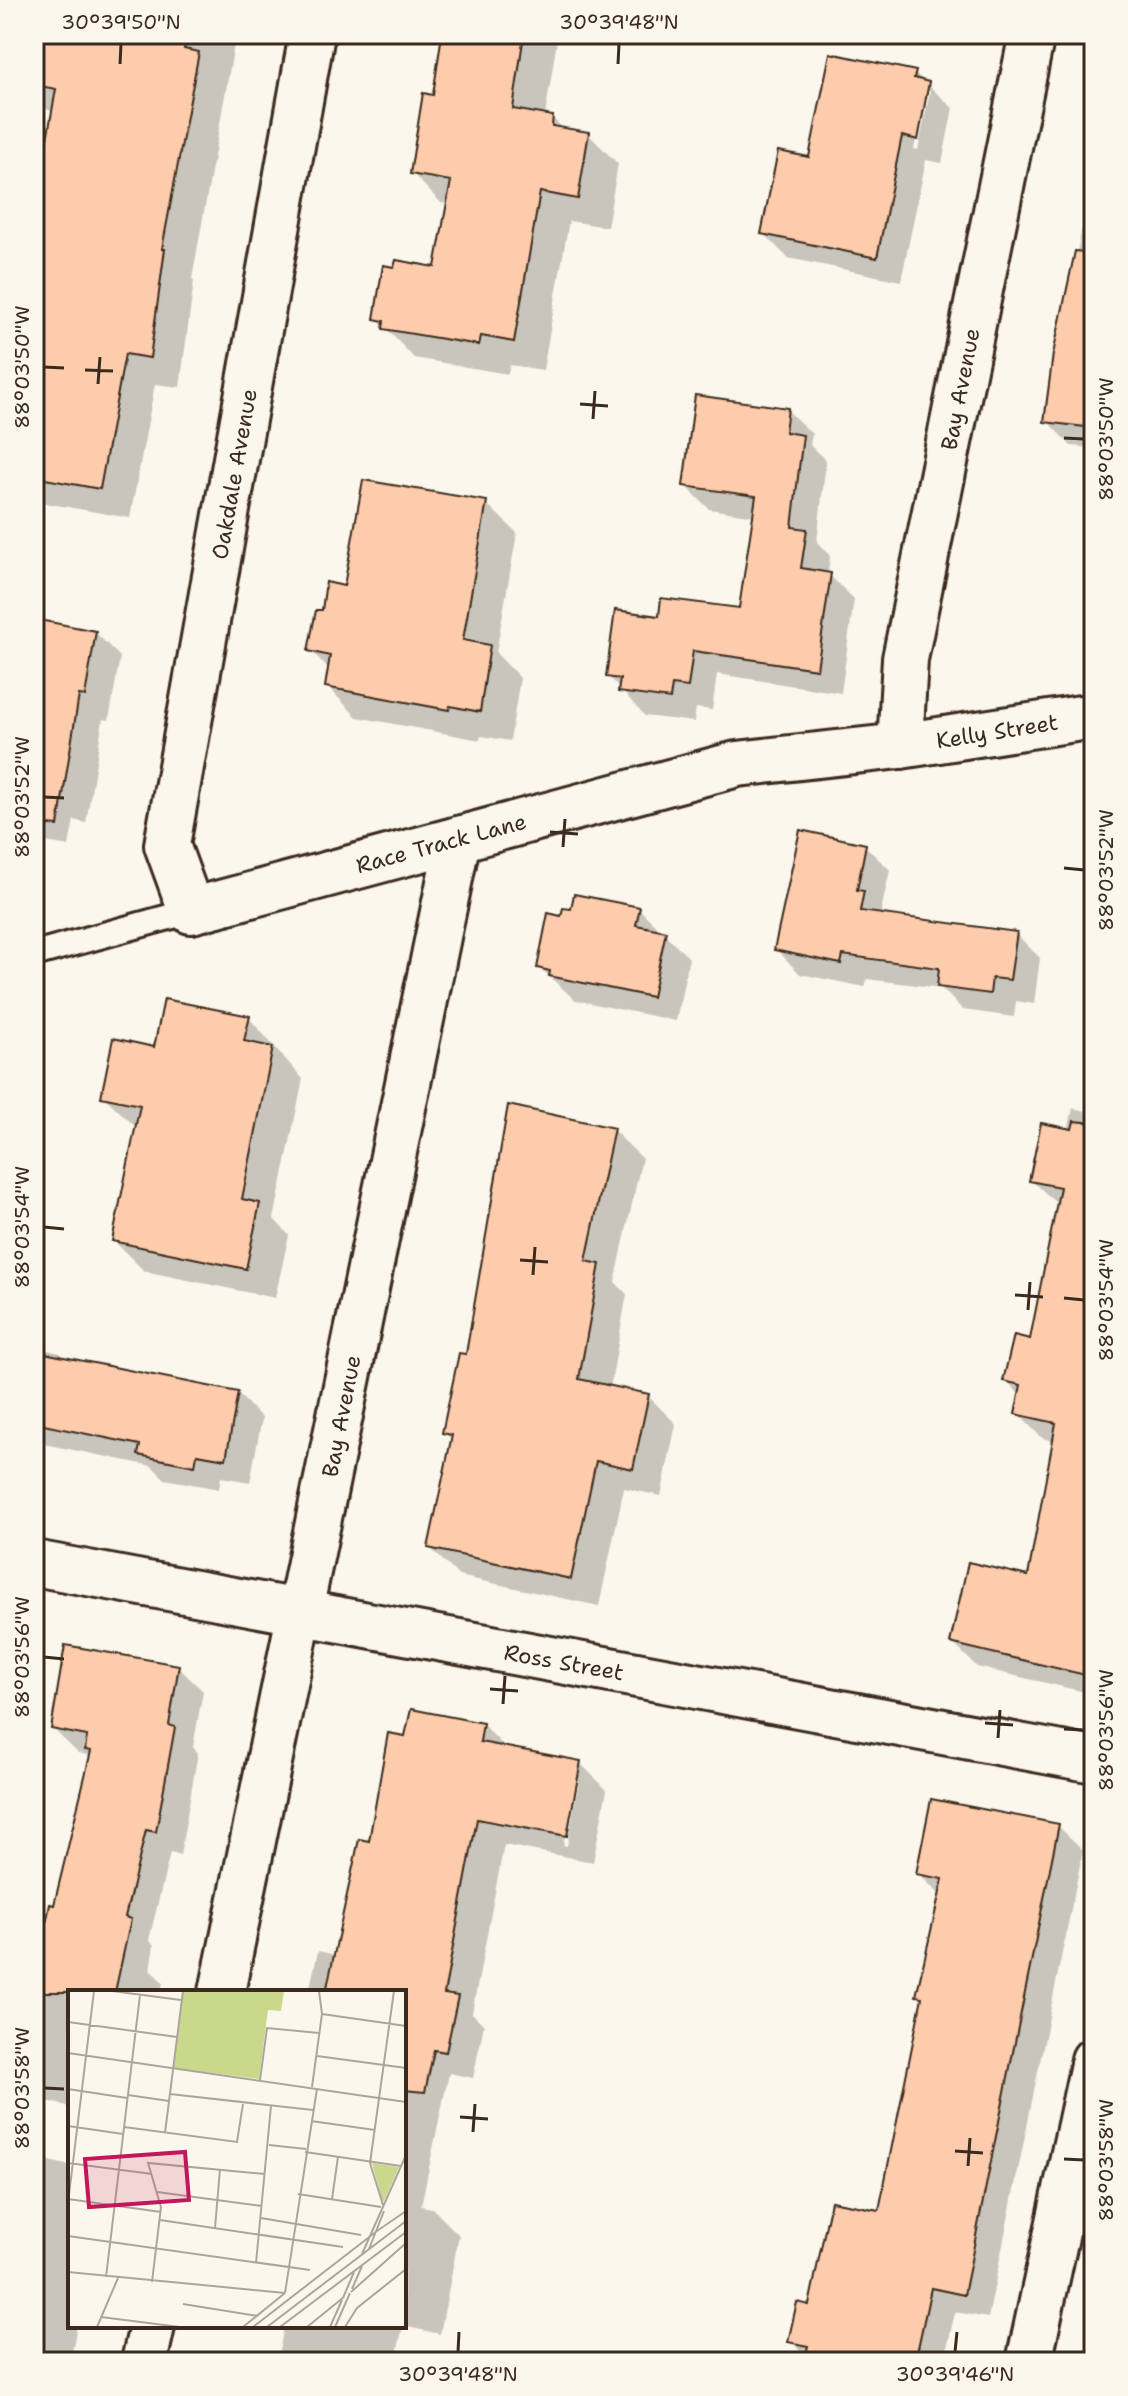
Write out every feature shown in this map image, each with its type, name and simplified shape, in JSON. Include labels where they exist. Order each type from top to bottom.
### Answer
[{"type":"street","name":"Oakdale Avenue","points":[[191,911],[167,845],[312,34]]},
{"type":"street","name":"Bay Avenue","points":[[900,746],[905,659],[1032,34]]},
{"type":"street","name":"Kelly Street","points":[[900,746],[1094,716]]},
{"type":"street","name":"Race Track Lane","points":[[191,911],[737,764],[900,746]]},
{"type":"street","name":"Bay Avenue","points":[[222,1990],[458,839]]},
{"type":"street","name":"Ross Street","points":[[34,1563],[1094,1760]]},
{"type":"street","points":[[1029,2362],[1094,2060]]},
{"type":"street","points":[[144,2362],[152,2328]]},
{"type":"lane","name":"Race Track Lane","points":[[34,954],[191,911]]},
{"type":"building","points":[[34,34],[187,34],[184,49],[199,52],[162,249],[165,249],[150,358],[125,354],[100,489],[34,477],[34,212],[56,89],[34,85]]},
{"type":"building","points":[[442,34],[524,34],[513,109],[553,116],[552,126],[589,132],[578,199],[540,192],[514,342],[481,336],[479,345],[383,329],[384,321],[374,319],[383,265],[394,267],[396,260],[435,267],[451,181],[410,174],[423,93],[433,95]]},
{"type":"building","points":[[830,53],[916,71],[914,78],[929,82],[918,140],[902,136],[877,258],[761,234],[778,151],[809,157]]},
{"type":"building","points":[[1075,251],[1094,253],[1094,428],[1044,422],[1053,354]]},
{"type":"building","points":[[695,395],[788,408],[785,432],[803,435],[792,527],[807,529],[801,568],[831,573],[817,669],[693,651],[688,687],[672,685],[670,699],[618,692],[620,679],[606,677],[615,610],[659,616],[661,598],[739,608],[756,496],[683,486]]},
{"type":"building","points":[[363,480],[487,501],[463,640],[490,645],[480,712],[450,706],[449,710],[325,687],[330,656],[308,651],[316,610],[322,610],[326,582],[344,586]]},
{"type":"building","points":[[34,619],[96,631],[85,696],[79,695],[58,826],[34,824]]},
{"type":"building","points":[[800,830],[866,844],[857,890],[864,891],[860,911],[1017,932],[1010,980],[992,978],[990,994],[937,987],[939,968],[843,955],[841,964],[774,950]]},
{"type":"building","points":[[574,894],[640,907],[636,925],[666,931],[652,997],[549,976],[550,971],[537,968],[548,913],[561,916],[563,908],[571,909]]},
{"type":"building","points":[[164,999],[250,1016],[244,1041],[273,1047],[242,1199],[260,1203],[246,1269],[112,1241],[140,1105],[101,1097],[113,1038],[154,1047]]},
{"type":"building","points":[[508,1105],[614,1128],[586,1261],[600,1264],[579,1379],[649,1394],[633,1469],[596,1461],[571,1579],[428,1548],[452,1435],[442,1433],[459,1353],[466,1354]]},
{"type":"building","points":[[1074,1121],[1094,1123],[1094,1677],[950,1643],[968,1562],[1028,1576],[1056,1423],[1015,1414],[1021,1385],[1003,1381],[1014,1335],[1030,1339],[1060,1187],[1029,1181],[1041,1123],[1072,1129]]},
{"type":"building","points":[[34,1351],[238,1392],[226,1459],[197,1454],[195,1466],[138,1455],[140,1445],[34,1423]]},
{"type":"building","points":[[65,1645],[179,1665],[169,1725],[175,1727],[156,1832],[146,1830],[125,1917],[131,1919],[115,1990],[34,1992],[34,1921],[46,1924],[50,1904],[54,1905],[91,1751],[85,1750],[87,1736],[51,1729]]},
{"type":"building","points":[[411,1709],[483,1723],[480,1742],[581,1761],[567,1836],[477,1819],[444,1994],[458,1996],[446,2052],[434,2050],[425,2092],[406,2090],[406,1990],[326,1990],[359,1839],[369,1841],[388,1733],[405,1736]]},
{"type":"building","points":[[931,1799],[1059,1824],[964,2295],[931,2288],[915,2362],[804,2362],[808,2346],[788,2342],[797,2302],[809,2305],[831,2201],[879,2210],[922,1997],[916,1996],[943,1879],[916,1874]]}]
